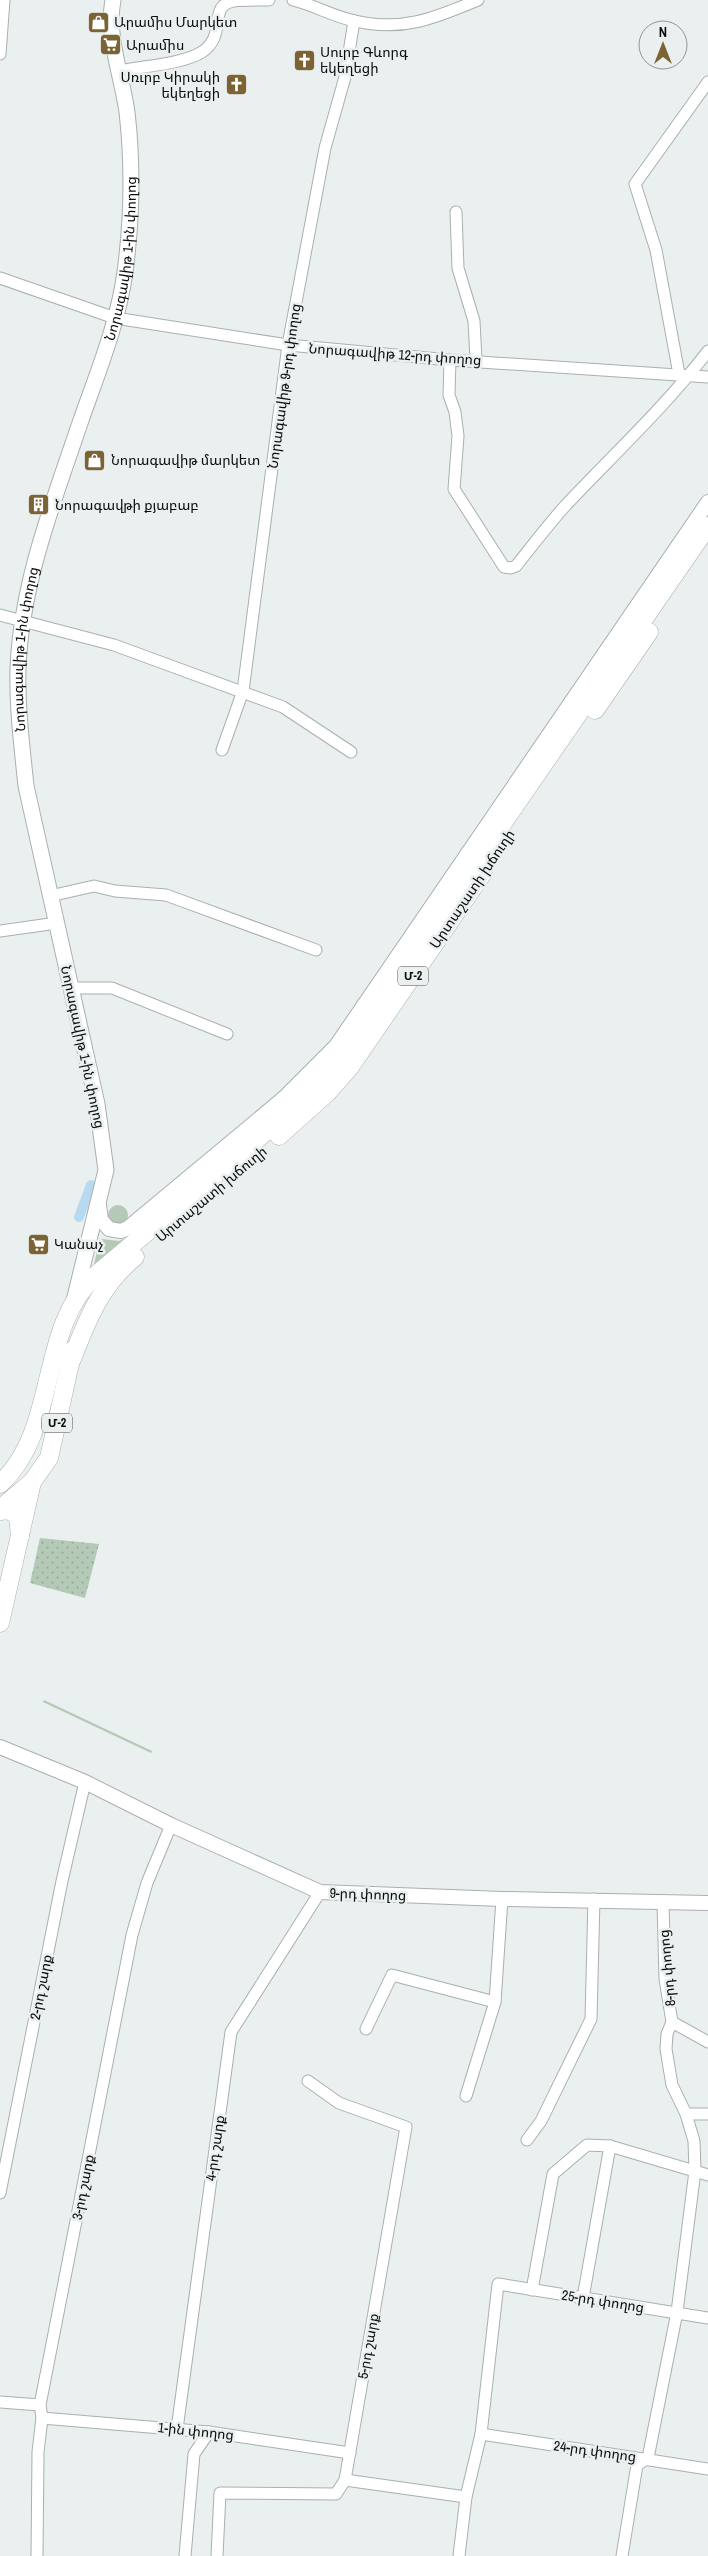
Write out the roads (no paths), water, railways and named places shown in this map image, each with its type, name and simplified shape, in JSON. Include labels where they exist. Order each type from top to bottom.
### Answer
[{"type":"main road","name":"Նորագավիթ 1-ին փողոց","points":[[73,1302],[106,1170],[97,1104],[26,786],[21,738],[18,668],[30,584],[43,535],[115,318],[125,274],[132,186],[126,111],[112,26],[113,0]]},
{"type":"main road","name":"Արտաշատի խճուղի","points":[[73,1302],[96,1274],[306,1098],[342,1056],[708,526]]},
{"type":"main road","name":"Արտաշատի խճուղի","points":[[72,1360],[95,1304],[115,1275],[306,1115],[350,1066],[708,546]]},
{"type":"main road","name":"Մ-2","points":[[0,1510],[32,1482],[49,1458],[72,1360],[77,1320],[73,1302]]},
{"type":"main road","name":"Մ-2","points":[[0,1484],[14,1470],[23,1455],[47,1393],[65,1320],[73,1302]]},
{"type":"main road","name":"Մ-2","points":[[32,1482],[44,1422],[47,1393]]},
{"type":"main road","points":[[0,1623],[32,1482]]},
{"type":"main road","points":[[0,1510],[9,1510],[18,1516],[20,1536]]},
{"type":"street","points":[[0,54],[4,0]]},
{"type":"street","points":[[120,70],[182,59],[201,52],[213,42],[218,32],[218,13],[222,7],[232,1],[269,0]]},
{"type":"street","points":[[293,0],[313,2],[354,21],[397,26],[429,21],[478,0]]},
{"type":"street","name":"Նորագավիթ 9-րդ փողոց","points":[[222,750],[244,691],[288,345],[325,148],[345,77],[354,21]]},
{"type":"street","points":[[684,374],[656,250],[636,184],[708,82]]},
{"type":"street","points":[[456,212],[458,268],[474,321],[476,360]]},
{"type":"street","name":"Նորագավիթ 12-րդ փողոց","points":[[0,278],[115,318],[288,345],[450,360],[476,360],[708,377]]},
{"type":"street","points":[[450,360],[449,395],[455,412],[458,436],[454,488],[504,567],[511,568],[516,566],[564,507],[708,350]]},
{"type":"street","name":"Արտաշատի խճուղի","points":[[98,1205],[101,1220],[109,1229],[121,1231],[128,1228],[284,1098],[336,1046],[708,502]]},
{"type":"street","points":[[0,615],[114,645],[244,691],[283,707],[352,752]]},
{"type":"street","points":[[50,896],[94,886],[115,891],[166,895],[316,950]]},
{"type":"street","points":[[0,931],[57,923]]},
{"type":"street","points":[[71,988],[112,988],[227,1034]]},
{"type":"street","name":"9-րդ փողոց","points":[[0,1747],[85,1782],[172,1825],[320,1892],[502,1899],[594,1899],[708,1903]]},
{"type":"street","name":"2-րդ շարք","points":[[0,2193],[62,1881],[85,1782]]},
{"type":"street","name":"3-րդ շարք","points":[[37,2556],[38,2452],[42,2418],[40,2406],[132,1935],[147,1883],[172,1825]]},
{"type":"street","name":"4-րդ շարք","points":[[177,2429],[231,2032],[320,1892]]},
{"type":"street","points":[[466,2096],[495,2002],[502,1899]]},
{"type":"street","points":[[527,2140],[541,2121],[591,2019],[594,1899]]},
{"type":"street","name":"8-րդ փողոց","points":[[662,1902],[665,1979],[672,2022],[708,2042]]},
{"type":"street","points":[[366,2029],[392,1974],[495,2002]]},
{"type":"street","points":[[622,2556],[637,2465],[648,2458],[677,2312],[695,2171],[694,2141],[686,2114],[672,2085],[666,2049],[667,2034],[672,2022]]},
{"type":"street","name":"5-րդ շարք","points":[[308,2081],[339,2103],[406,2127],[345,2480]]},
{"type":"street","points":[[686,2114],[708,2114]]},
{"type":"street","points":[[532,2290],[553,2174],[587,2145],[610,2146],[708,2175]]},
{"type":"street","points":[[583,2298],[610,2146]]},
{"type":"street","name":"25-րդ փողոց","points":[[481,2434],[498,2284],[708,2318]]},
{"type":"street","points":[[0,2402],[40,2406]]},
{"type":"street","name":"1-ին փողոց","points":[[42,2418],[209,2432],[350,2453]]},
{"type":"street","points":[[185,2556],[194,2454],[209,2432]]},
{"type":"street","points":[[459,2556],[466,2497],[481,2434]]},
{"type":"street","name":"24-րդ փողոց","points":[[481,2434],[648,2458],[708,2469]]},
{"type":"street","points":[[217,2556],[220,2493],[336,2494],[345,2480],[466,2497]]},
{"type":"waterway","points":[[79,1217],[91,1185]]},
{"type":"place","name":"Արամիս Մարկետ","points":[[98,22]]},
{"type":"place","name":"Արամիս","points":[[110,45]]},
{"type":"place","name":"Սուրբ Գևորգ եկեղեցի","points":[[304,60]]},
{"type":"place","name":"Սռւրբ Կիրակի եկեղեցի","points":[[236,85]]},
{"type":"place","name":"Նորագավիթ մարկետ","points":[[95,460]]},
{"type":"place","name":"Նորագավթի քյաբաբ","points":[[39,505]]},
{"type":"place","name":"Կանաչ","points":[[38,1244]]}]
